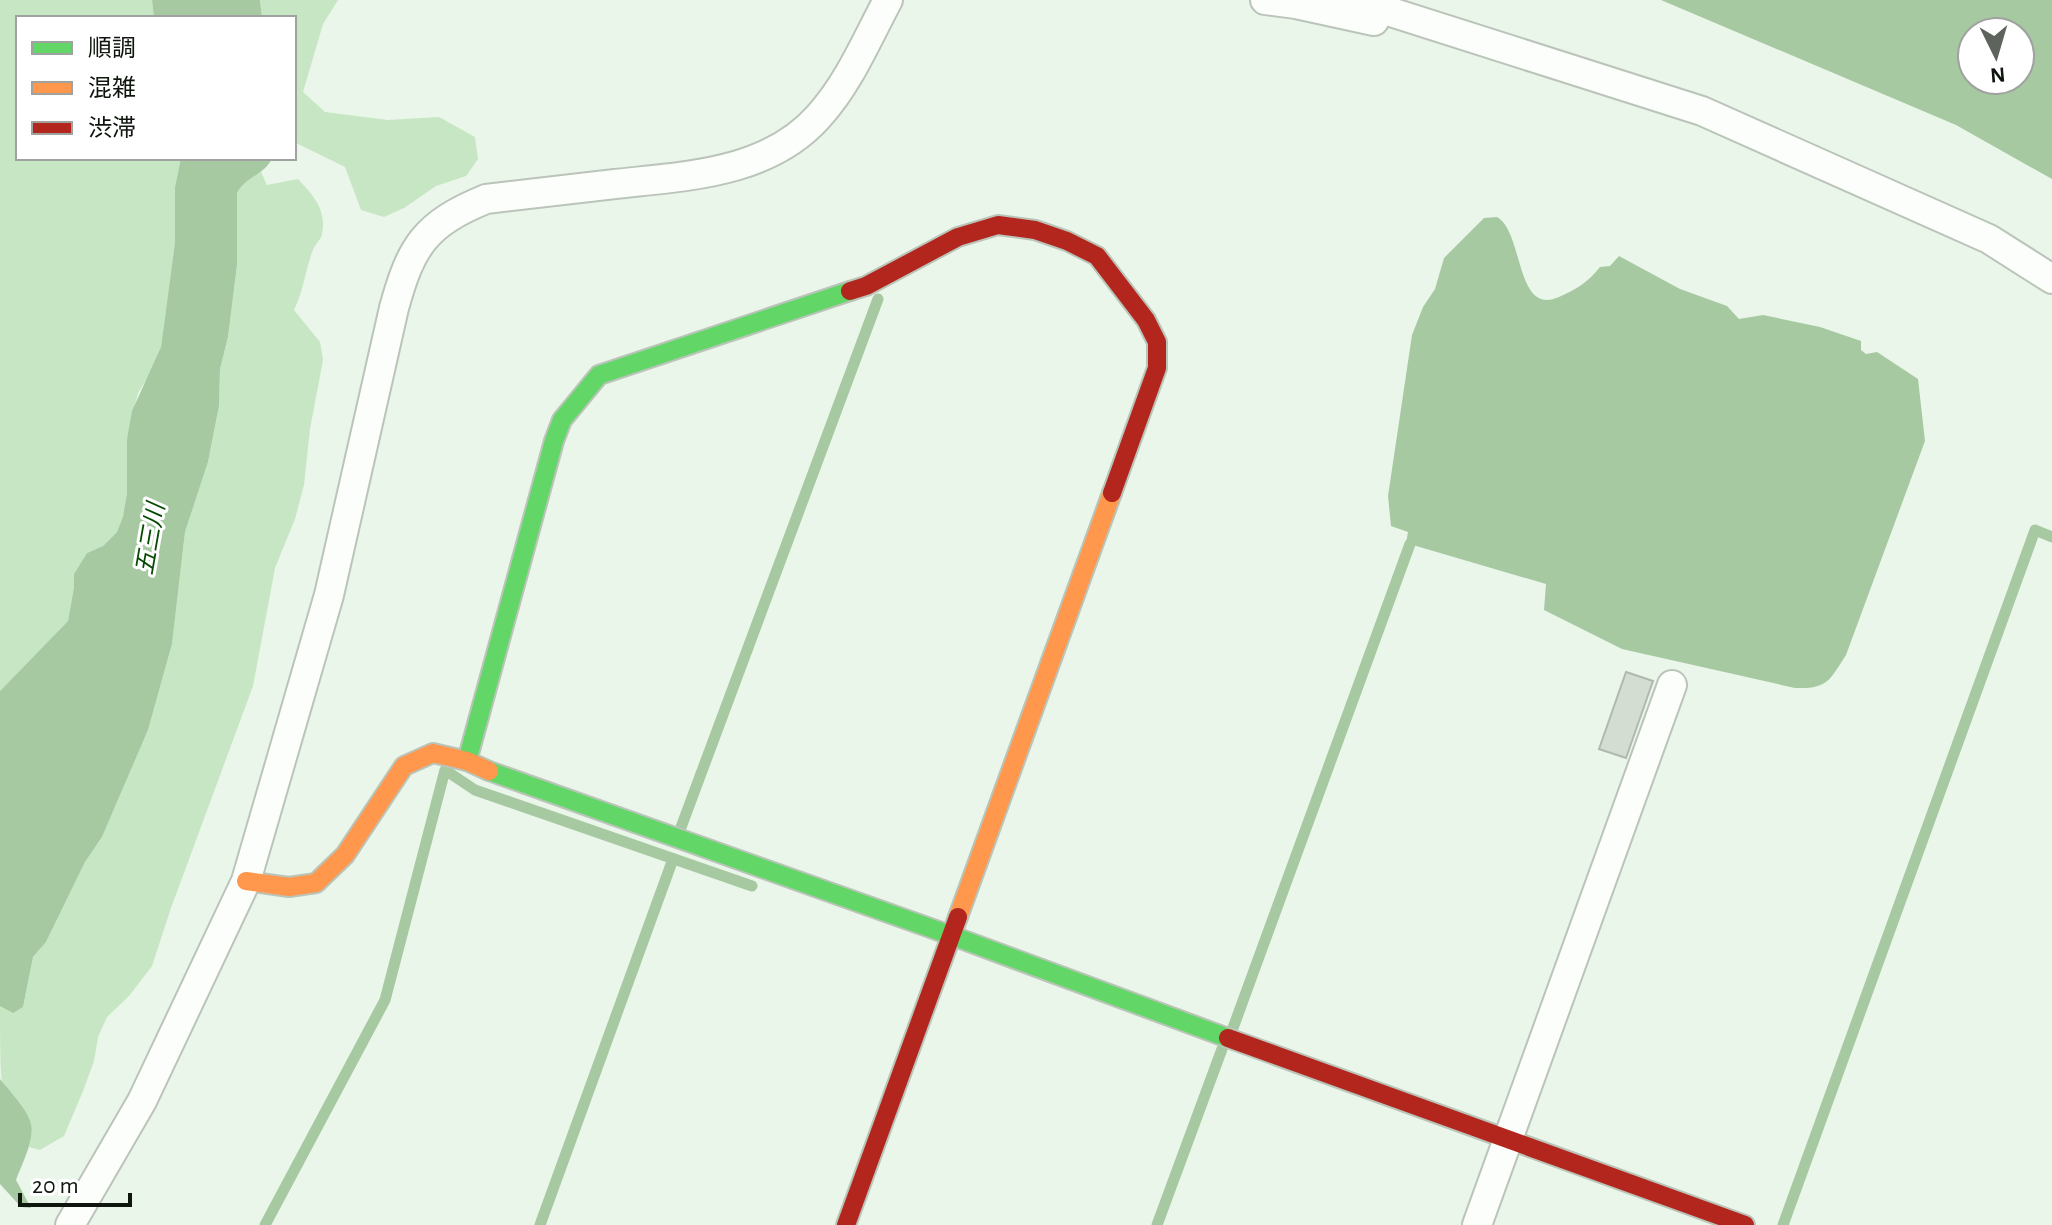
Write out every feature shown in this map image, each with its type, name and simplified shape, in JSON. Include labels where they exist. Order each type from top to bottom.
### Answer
[{"type":"street","points":[[70,1225],[142,1101],[246,881],[329,595],[397,294],[405,268],[417,246],[436,226],[458,210],[486,199],[705,174],[759,159],[792,141],[825,109],[839,91],[888,0]]},
{"type":"street","points":[[1265,0],[1296,4],[1533,57]]},
{"type":"street","points":[[1353,0],[1702,111],[1989,239],[2052,279]]},
{"type":"street","points":[[467,761],[554,441],[562,420],[599,375],[866,286],[958,237],[998,225],[1035,230],[1097,256],[1146,320],[1157,342],[1157,368],[846,1225]]},
{"type":"street","points":[[1477,1225],[1672,685]]},
{"type":"street","points":[[246,881],[289,887],[316,883],[345,855],[404,766],[433,753],[467,761],[495,774],[950,935],[1745,1225]]},
{"type":"shaded area","points":[[0,0],[152,0],[154,16],[16,16],[16,160],[181,160],[175,187],[175,242],[161,347],[153,369],[138,393],[127,439],[124,517],[117,532],[103,546],[87,553],[74,574],[68,621],[0,691]]},
{"type":"shaded area","points":[[260,0],[338,0],[323,24],[303,92],[325,112],[388,120],[439,117],[475,137],[478,159],[466,176],[436,186],[404,208],[384,217],[361,210],[345,167],[296,143],[296,16],[262,16]]},
{"type":"shaded area","points":[[261,172],[267,185],[298,179],[321,210],[321,236],[313,250],[294,310],[320,342],[323,360],[310,429],[304,485],[295,519],[275,568],[253,686],[152,966],[129,996],[107,1017],[98,1037],[94,1061],[64,1136],[40,1150],[29,1147],[31,1127],[28,1119],[2,1081],[0,1006],[23,1007],[33,957],[46,942],[85,862],[102,837],[148,730],[172,644],[185,532],[208,462],[219,406],[220,369],[228,337],[237,265],[237,193],[242,184]]},
{"type":"water","points":[[152,0],[260,0],[262,16],[154,16]]},
{"type":"water","points":[[1661,0],[2052,0],[2052,179],[1956,125]]},
{"type":"water","name":"五三川","points":[[181,160],[271,160],[237,193],[237,265],[228,337],[220,369],[219,406],[208,462],[185,532],[172,644],[148,730],[102,837],[85,862],[46,942],[33,957],[23,1007],[13,1013],[0,1006],[0,691],[68,621],[74,574],[87,553],[103,546],[117,532],[123,517],[127,493],[127,439],[132,411],[161,347],[175,242],[175,187]]},
{"type":"water","points":[[1497,217],[1512,239],[1527,284],[1535,295],[1545,300],[1577,288],[1600,267],[1610,266],[1619,256],[1680,289],[1727,306],[1739,319],[1763,315],[1820,327],[1861,341],[1861,350],[1866,354],[1877,352],[1918,379],[1925,441],[1846,655],[1826,682],[1814,687],[1795,688],[1622,649],[1544,610],[1546,584],[1406,543],[1408,532],[1391,526],[1388,496],[1412,335],[1423,307],[1435,289],[1444,258],[1484,218]]},
{"type":"water","points":[[0,1079],[22,1106],[31,1125],[29,1147],[16,1180],[31,1208],[21,1207],[0,1184]]},
{"type":"building","points":[[1626,672],[1653,681],[1626,758],[1599,749]]},
{"type":"waterway","points":[[680,830],[878,299]]},
{"type":"waterway","points":[[1783,1225],[2035,530],[2052,537]]},
{"type":"waterway","points":[[1233,1028],[1410,544]]},
{"type":"waterway","points":[[265,1225],[385,1000],[445,770],[475,790],[752,886]]},
{"type":"waterway","points":[[540,1225],[673,859]]},
{"type":"waterway","points":[[1157,1225],[1222,1049]]},
{"type":"traffic: fast","points":[[467,761],[562,420],[599,375],[850,291]]},
{"type":"traffic: fast","points":[[489,771],[950,935],[1228,1038]]},
{"type":"traffic: slow","points":[[958,917],[1112,493]]},
{"type":"traffic: slow","points":[[246,881],[289,887],[316,883],[345,855],[404,766],[433,753],[467,761],[489,771]]},
{"type":"traffic: jam","points":[[850,291],[866,286],[958,237],[998,225],[1035,230],[1097,256],[1146,320],[1157,342],[1157,368],[1112,493]]},
{"type":"traffic: jam","points":[[846,1225],[958,917]]},
{"type":"traffic: jam","points":[[1228,1038],[1745,1225]]}]
